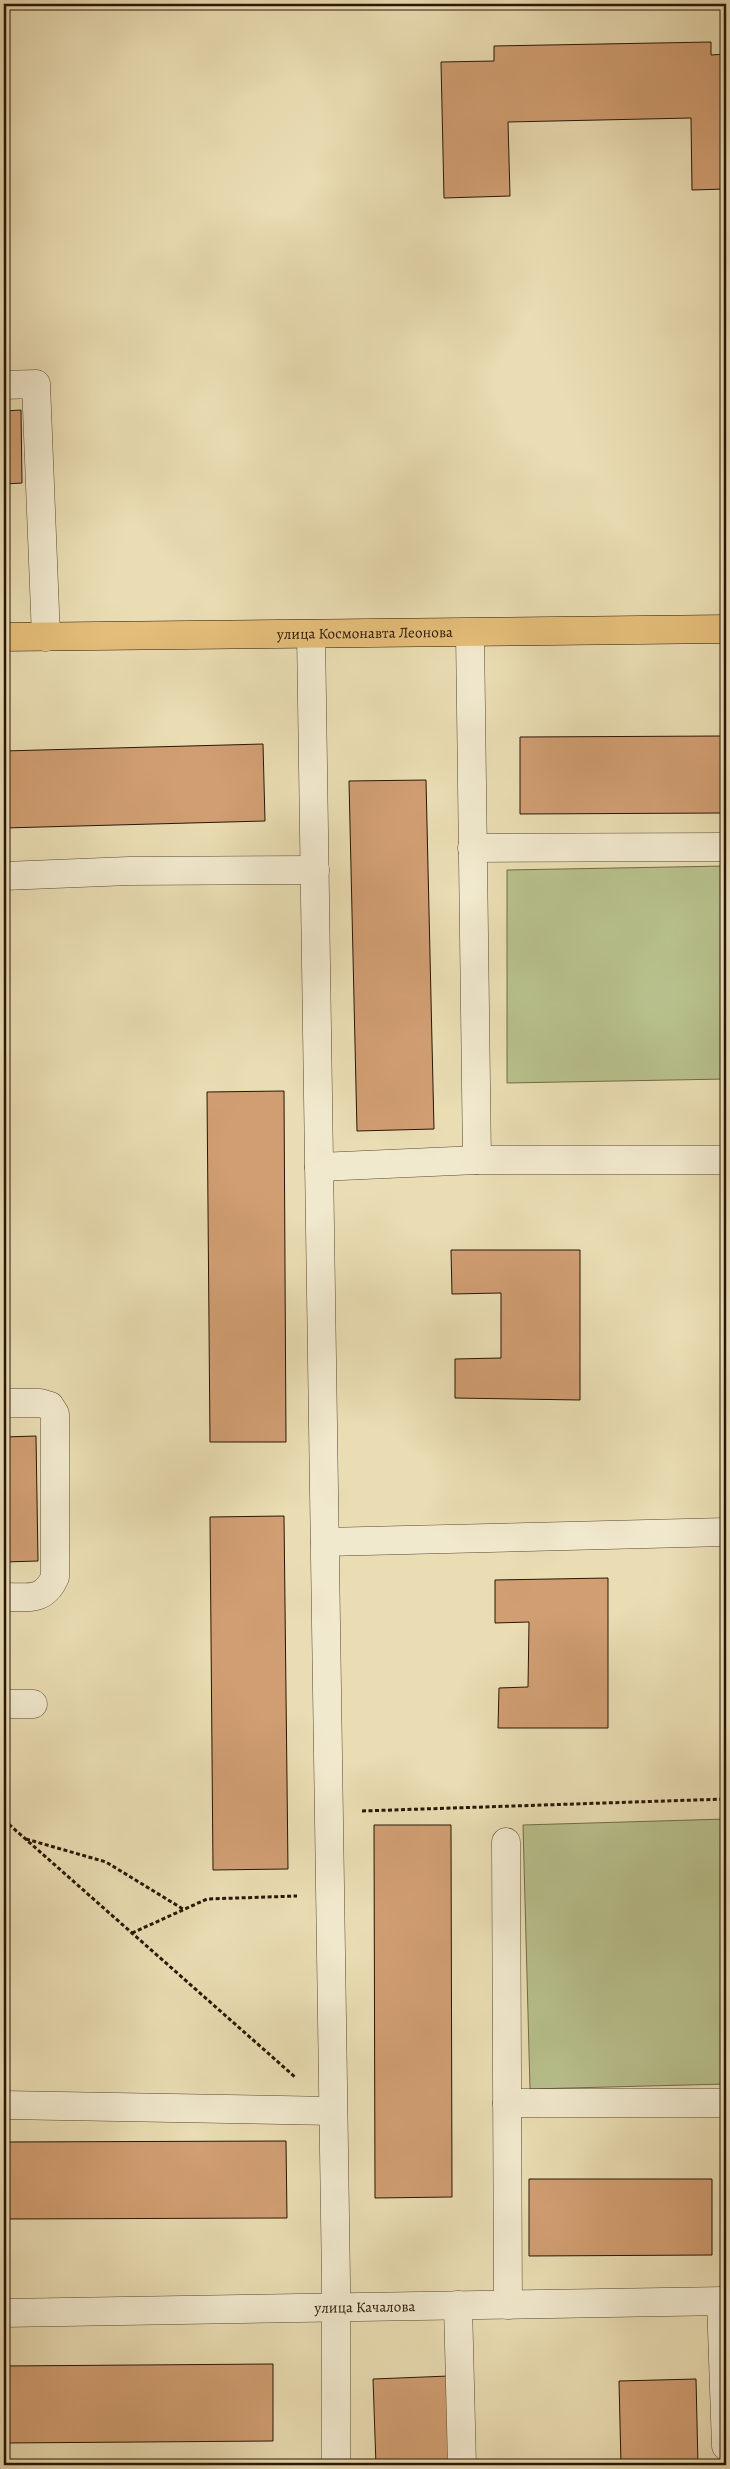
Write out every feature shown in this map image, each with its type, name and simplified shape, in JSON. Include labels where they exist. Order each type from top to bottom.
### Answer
[{"type":"main road","name":"улица Космонавта Леонова","points":[[4,637],[726,629]]},
{"type":"street","points":[[4,385],[36,384],[46,637]]},
{"type":"street","points":[[470,633],[477,1160]]},
{"type":"street","points":[[310,634],[337,2307],[336,2465]]},
{"type":"street","points":[[472,848],[726,847]]},
{"type":"street","points":[[4,876],[129,871],[315,870]]},
{"type":"street","points":[[319,1167],[477,1160],[726,1160]]},
{"type":"street","points":[[4,1403],[40,1403],[50,1406],[55,1414],[55,1577],[49,1590],[37,1597],[4,1597]]},
{"type":"street","points":[[325,1542],[726,1532]]},
{"type":"street","points":[[4,1704],[34,1704]]},
{"type":"street","points":[[506,1842],[508,2304]]},
{"type":"street","points":[[507,2103],[724,2103]]},
{"type":"street","points":[[4,2105],[333,2111]]},
{"type":"street","points":[[723,2301],[726,2446]]},
{"type":"street","name":"улица Качалова","points":[[4,2313],[723,2301]]},
{"type":"street","points":[[458,2305],[462,2465]]},
{"type":"path","points":[[329,1812],[726,1799]]},
{"type":"path","points":[[4,1820],[296,2078]]},
{"type":"path","points":[[24,1838],[106,1862],[184,1910]]},
{"type":"path","points":[[132,1933],[207,1899],[330,1894]]},
{"type":"green space","points":[[726,866],[726,1079],[507,1083],[507,870]]},
{"type":"green space","points":[[726,1819],[726,2084],[530,2089],[523,1825]]},
{"type":"building","points":[[711,42],[711,55],[726,54],[726,189],[692,190],[691,118],[508,122],[510,196],[444,198],[441,62],[494,61],[494,46]]},
{"type":"building","points":[[21,410],[22,483],[4,484],[4,411]]},
{"type":"building","points":[[722,736],[722,813],[520,814],[520,737]]},
{"type":"building","points":[[263,744],[265,821],[4,828],[4,751]]},
{"type":"building","points":[[426,780],[434,1129],[357,1131],[349,781]]},
{"type":"building","points":[[284,1091],[286,1442],[210,1442],[207,1092]]},
{"type":"building","points":[[451,1250],[580,1250],[580,1400],[455,1398],[455,1359],[501,1358],[501,1293],[452,1294]]},
{"type":"building","points":[[36,1436],[38,1561],[4,1562],[4,1437]]},
{"type":"building","points":[[284,1516],[288,1869],[213,1870],[210,1517]]},
{"type":"building","points":[[608,1578],[608,1728],[498,1728],[499,1688],[528,1687],[529,1622],[495,1623],[495,1580]]},
{"type":"building","points":[[374,1825],[451,1825],[452,2197],[375,2198]]},
{"type":"building","points":[[286,2141],[287,2218],[4,2219],[4,2142]]},
{"type":"building","points":[[529,2179],[712,2179],[712,2255],[529,2256]]},
{"type":"building","points":[[273,2364],[273,2441],[4,2443],[4,2366]]},
{"type":"building","points":[[449,2376],[452,2465],[376,2465],[373,2379]]},
{"type":"building","points":[[696,2379],[698,2465],[621,2465],[619,2381]]}]
